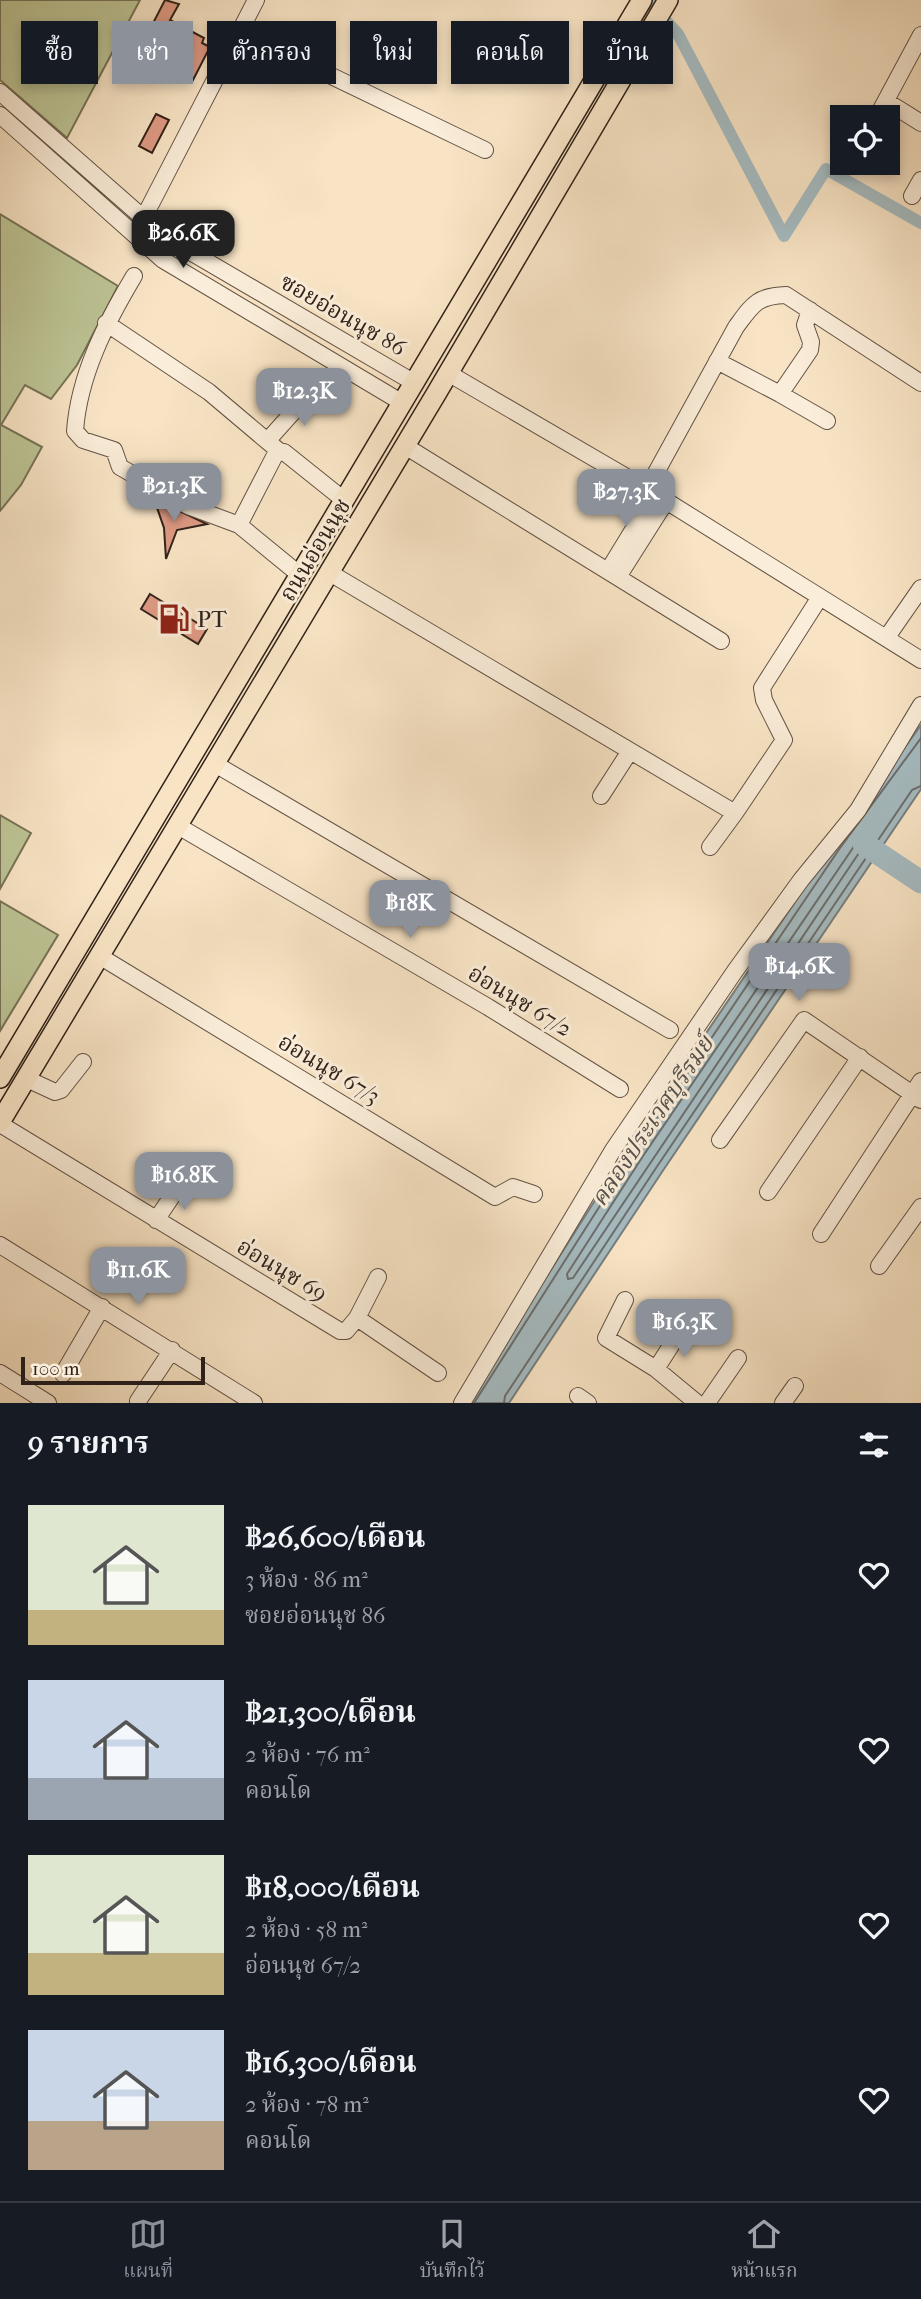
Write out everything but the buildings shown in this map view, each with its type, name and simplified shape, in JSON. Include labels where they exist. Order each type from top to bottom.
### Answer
[{"type":"main road","name":"ถนนอ่อนนุช","points":[[0,1078],[642,0]]},
{"type":"main road","name":"ถนนอ่อนนุช","points":[[0,1123],[330,573],[668,0]]},
{"type":"main road","points":[[413,382],[436,394]]},
{"type":"main road","points":[[401,402],[424,414]]},
{"type":"street","points":[[246,21],[256,0]]},
{"type":"street","points":[[884,105],[921,35]]},
{"type":"street","points":[[336,78],[485,150]]},
{"type":"street","points":[[131,233],[145,219],[214,84]]},
{"type":"street","name":"ซอยอ่อนนุช 86","points":[[0,93],[181,248],[413,382]]},
{"type":"street","points":[[886,101],[921,122]]},
{"type":"street","name":"ซอยอ่อนนุช 86","points":[[0,115],[163,260],[401,402]]},
{"type":"street","points":[[912,196],[921,180]]},
{"type":"street","points":[[134,276],[106,323],[76,417],[75,431],[83,440],[114,450],[120,467],[188,506],[239,525],[300,575]]},
{"type":"street","points":[[613,574],[656,495],[717,360],[736,327],[753,304],[765,295],[786,295],[921,383]]},
{"type":"street","points":[[780,394],[810,350],[811,342],[805,325],[810,310]]},
{"type":"street","points":[[106,323],[209,392],[344,500]]},
{"type":"street","points":[[717,360],[827,421]]},
{"type":"street","points":[[448,373],[656,495],[921,660]]},
{"type":"street","points":[[239,525],[274,446],[312,391]]},
{"type":"street","points":[[405,446],[721,641]]},
{"type":"street","points":[[330,573],[734,813]]},
{"type":"street","points":[[887,637],[921,588]]},
{"type":"street","points":[[710,846],[784,740],[762,688],[820,597]]},
{"type":"street","points":[[462,1403],[613,1150],[801,880],[858,810],[921,705]]},
{"type":"street","points":[[601,796],[630,751]]},
{"type":"street","points":[[215,764],[670,1030]]},
{"type":"street","name":"อ่อนนุช 67/2","points":[[178,826],[488,1007],[620,1089]]},
{"type":"street","name":"อ่อนนุช 67/3","points":[[101,957],[495,1197],[513,1187],[534,1194]]},
{"type":"street","points":[[720,1140],[804,1020],[918,1091],[821,1234]]},
{"type":"street","points":[[768,1192],[860,1057]]},
{"type":"street","points":[[27,1080],[55,1092],[61,1090],[83,1062]]},
{"type":"street","name":"อ่อนนุช 69","points":[[0,1123],[340,1331],[346,1331],[357,1318]]},
{"type":"street","points":[[156,1220],[181,1183]]},
{"type":"street","points":[[879,1266],[921,1207]]},
{"type":"street","points":[[0,1245],[254,1403]]},
{"type":"street","points":[[378,1277],[357,1318],[439,1373]]},
{"type":"street","points":[[625,1300],[606,1338],[656,1369],[697,1403]]},
{"type":"street","points":[[63,1374],[102,1307]]},
{"type":"street","points":[[656,1369],[681,1330]]},
{"type":"street","points":[[138,1401],[172,1350]]},
{"type":"street","points":[[708,1403],[738,1358]]},
{"type":"street","points":[[0,1373],[48,1403]]},
{"type":"street","points":[[783,1403],[795,1386]]},
{"type":"green space","points":[[0,0],[140,0],[129,21],[112,21],[112,53],[98,79],[98,21],[21,21],[21,84],[96,84],[67,138],[0,80]]},
{"type":"green space","points":[[0,214],[118,286],[77,365],[51,399],[25,385],[1,425],[42,447],[21,485],[0,511]]},
{"type":"green space","points":[[0,815],[31,833],[0,889]]},
{"type":"green space","points":[[0,901],[58,935],[0,1031]]},
{"type":"water","name":"คลองประเวศบุรีรมย์","points":[[921,725],[921,789],[509,1403],[466,1403],[629,1147],[835,843]]},
{"type":"waterway","points":[[647,0],[678,34],[784,236],[826,169],[921,223]]},
{"type":"waterway","points":[[864,844],[921,882]]},
{"type":"place","name":"PT","points":[[174,619]]}]
